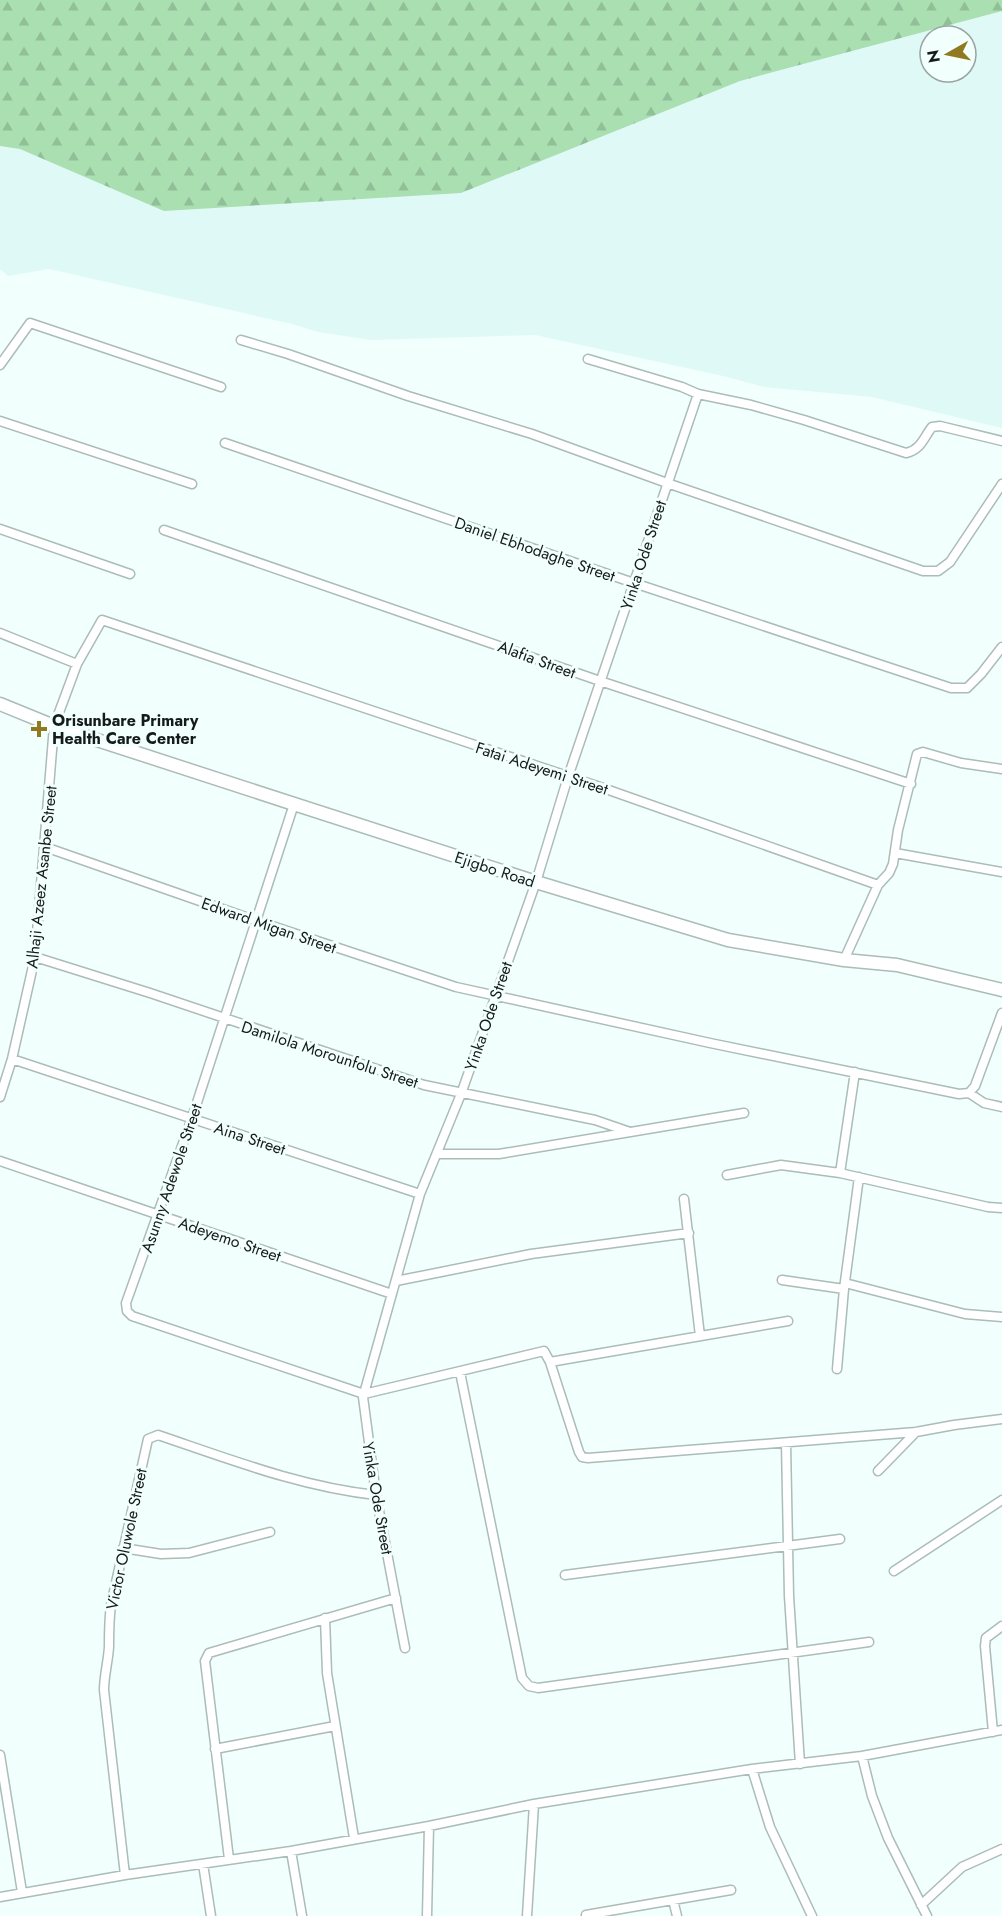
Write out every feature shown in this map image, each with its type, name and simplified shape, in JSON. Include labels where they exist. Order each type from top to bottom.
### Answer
[{"type":"street","points":[[0,365],[30,323],[221,387]]},
{"type":"street","points":[[241,340],[408,396],[532,434],[923,571],[938,571],[950,562],[1002,484]]},
{"type":"street","points":[[588,359],[682,387],[698,394],[794,417],[906,453],[913,452],[920,446],[932,427],[940,426],[1002,441]]},
{"type":"street","name":"Yinka Ode Street","points":[[405,1648],[376,1495],[362,1402],[420,1194],[461,1094],[536,882],[568,777],[698,394]]},
{"type":"street","points":[[0,421],[192,484]]},
{"type":"street","name":"Daniel Ebhodaghe Street","points":[[225,443],[634,583],[951,688],[968,688],[1002,648]]},
{"type":"street","points":[[0,530],[130,574]]},
{"type":"street","name":"Alafia Street","points":[[164,530],[600,681],[911,784]]},
{"type":"street","name":"Fatai Adeyemi Street","points":[[54,726],[77,664],[102,620],[568,777],[878,885]]},
{"type":"street","points":[[0,633],[77,664]]},
{"type":"street","name":"Ejigbo Road","points":[[0,704],[54,726],[294,804],[536,882],[728,940],[844,960],[897,965],[1002,990]]},
{"type":"street","name":"Alhaji Azeez Asanbe Street","points":[[0,1097],[12,1059],[35,957],[54,726]]},
{"type":"street","points":[[844,960],[878,885],[889,873],[917,754],[923,752],[1002,769]]},
{"type":"street","name":"Asunny Adewole Street","points":[[294,804],[192,1118],[126,1303],[127,1311],[132,1316],[364,1394]]},
{"type":"street","name":"Edward Migan Street","points":[[45,847],[456,987],[959,1094],[969,1093],[984,1103],[1002,1107]]},
{"type":"street","points":[[895,853],[1002,872]]},
{"type":"street","name":"Damilola Morounfolu Street","points":[[35,957],[424,1085],[594,1120],[630,1132]]},
{"type":"street","points":[[969,1093],[975,1086],[1002,1014]]},
{"type":"street","name":"Aina Street","points":[[12,1059],[420,1194]]},
{"type":"street","points":[[840,1173],[855,1072]]},
{"type":"street","points":[[438,1154],[499,1154],[744,1113]]},
{"type":"street","name":"Adeyemo Street","points":[[0,1161],[392,1294]]},
{"type":"street","points":[[727,1175],[777,1165],[840,1173],[988,1207],[1002,1208]]},
{"type":"street","points":[[837,1369],[844,1286],[859,1178]]},
{"type":"street","points":[[684,1199],[700,1336]]},
{"type":"street","points":[[396,1281],[531,1254],[689,1233]]},
{"type":"street","points":[[782,1280],[844,1286],[965,1314],[1002,1317]]},
{"type":"street","points":[[550,1362],[788,1321]]},
{"type":"street","points":[[364,1394],[544,1351],[550,1362],[582,1457],[916,1432],[1002,1419]]},
{"type":"street","points":[[460,1372],[522,1678],[529,1686],[538,1688],[868,1642]]},
{"type":"street","points":[[878,1472],[916,1432]]},
{"type":"street","name":"Victor Oluwole Street","points":[[124,1875],[104,1690],[111,1605],[148,1439],[153,1435],[158,1435],[268,1472],[325,1488],[376,1495]]},
{"type":"street","points":[[786,1443],[792,1652],[800,1764]]},
{"type":"street","points":[[894,1571],[1002,1500]]},
{"type":"street","points":[[123,1548],[161,1554],[189,1553],[270,1532]]},
{"type":"street","points":[[565,1575],[840,1539]]},
{"type":"street","points":[[229,1859],[206,1656],[209,1653],[396,1598]]},
{"type":"street","points":[[325,1618],[327,1673],[354,1838]]},
{"type":"street","points":[[0,1897],[124,1875],[291,1851],[534,1804],[752,1769],[862,1756],[998,1731],[986,1638],[1002,1626]]},
{"type":"street","points":[[215,1749],[335,1726]]},
{"type":"street","points":[[0,1755],[22,1892]]},
{"type":"street","points":[[862,1756],[872,1796],[888,1838],[927,1916]]},
{"type":"street","points":[[752,1769],[770,1827],[812,1916]]},
{"type":"street","points":[[527,1916],[534,1804]]},
{"type":"street","points":[[427,1916],[429,1826]]},
{"type":"street","points":[[921,1905],[962,1867],[1002,1849]]},
{"type":"street","points":[[291,1851],[302,1916]]},
{"type":"street","points":[[203,1864],[211,1916]]},
{"type":"street","points":[[586,1915],[731,1890]]},
{"type":"street","points":[[673,1900],[677,1916]]},
{"type":"shaded area","points":[[0,0],[1002,0],[1002,428],[872,397],[764,387],[535,335],[371,340],[318,332],[292,324],[49,269],[8,276],[0,269]]},
{"type":"green space","points":[[0,0],[1002,0],[1002,11],[953,24],[918,24],[918,33],[740,81],[461,193],[164,211],[20,149],[0,146]]},
{"type":"place","name":"Orisunbare Primary Health Care Center","points":[[39,729]]}]
